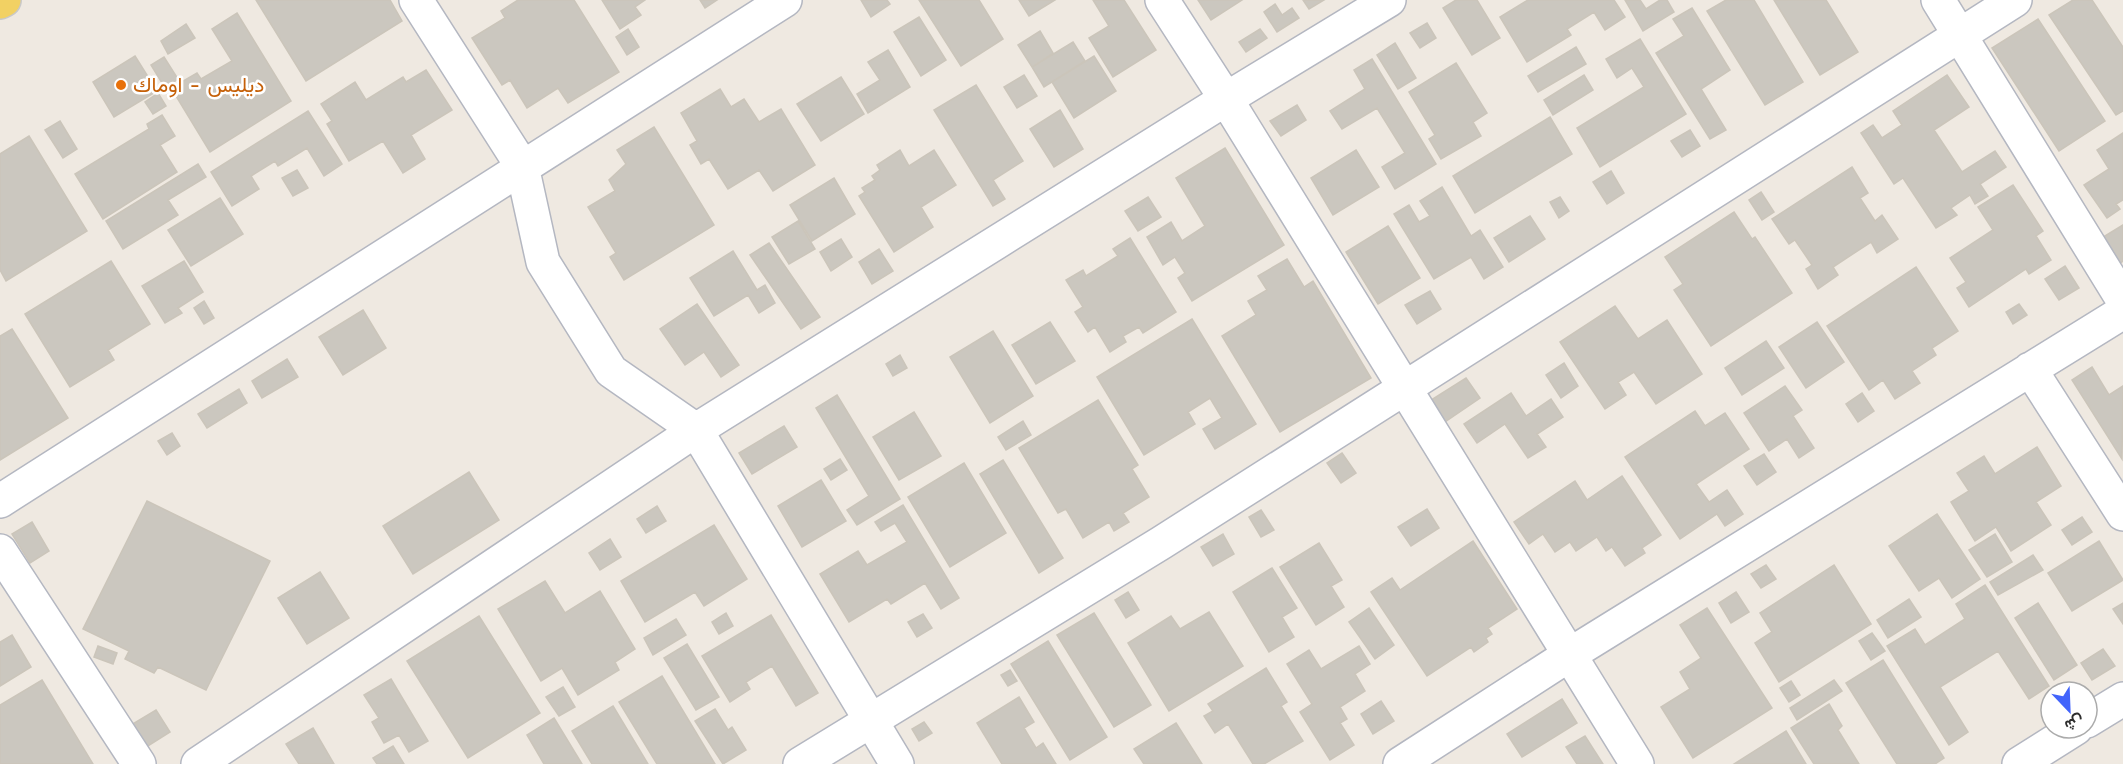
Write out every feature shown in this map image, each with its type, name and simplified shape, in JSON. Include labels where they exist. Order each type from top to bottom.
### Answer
[{"type":"street","points":[[416,0],[522,166],[543,262],[611,370],[696,430],[869,721],[897,764]]},
{"type":"street","points":[[0,501],[784,0]]},
{"type":"street","points":[[1162,0],[1226,99],[1637,764]]},
{"type":"street","points":[[198,764],[696,430],[1226,99],[1389,0]]},
{"type":"street","points":[[1938,0],[2123,300]]},
{"type":"street","points":[[800,764],[1161,543],[2015,0]]},
{"type":"street","points":[[1400,764],[1569,655],[2123,312]]},
{"type":"street","points":[[2030,369],[2123,514]]},
{"type":"street","points":[[0,551],[139,764]]},
{"type":"street","points":[[2099,714],[2123,699]]},
{"type":"street","points":[[2019,764],[2057,740]]},
{"type":"building","points":[[256,0],[390,0],[402,21],[306,81]]},
{"type":"building","points":[[518,0],[574,0],[619,72],[568,103],[558,88],[527,108],[510,80],[502,85],[472,38],[505,18],[501,11]]},
{"type":"building","points":[[602,0],[645,0],[635,7],[641,15],[620,29]]},
{"type":"building","points":[[700,0],[717,0],[705,8]]},
{"type":"building","points":[[861,0],[887,0],[890,4],[871,17]]},
{"type":"building","points":[[919,0],[979,0],[1003,39],[961,66]]},
{"type":"building","points":[[1019,0],[1055,0],[1029,16]]},
{"type":"building","points":[[1093,0],[1124,0],[1156,50],[1113,77],[1089,38],[1109,26]]},
{"type":"building","points":[[1198,0],[1242,0],[1211,20]]},
{"type":"building","points":[[1303,0],[1324,0],[1309,9]]},
{"type":"building","points":[[1456,0],[1477,0],[1500,38],[1472,55],[1443,8]]},
{"type":"building","points":[[1528,0],[1614,0],[1625,17],[1605,30],[1594,12],[1567,29],[1571,35],[1527,62],[1500,17]]},
{"type":"building","points":[[1625,0],[1640,0],[1646,9],[1660,0],[1667,0],[1674,12],[1643,31]]},
{"type":"building","points":[[1726,0],[1754,0],[1803,82],[1765,105],[1707,11]]},
{"type":"building","points":[[1774,0],[1826,0],[1858,52],[1820,75]]},
{"type":"building","points":[[2073,0],[2092,0],[2123,47],[2123,111],[2116,115],[2049,15]]},
{"type":"building","points":[[1275,4],[1282,15],[1292,8],[1299,18],[1277,32],[1264,12]]},
{"type":"building","points":[[1692,8],[1730,70],[1701,89],[1726,130],[1710,139],[1656,53],[1684,36],[1673,19]]},
{"type":"building","points":[[237,13],[291,101],[210,152],[176,96],[183,92],[178,84],[197,73],[201,79],[232,61],[212,29]]},
{"type":"building","points":[[919,17],[946,60],[921,76],[894,32]]},
{"type":"building","points":[[2038,19],[2105,121],[2059,151],[1992,48]]},
{"type":"building","points":[[1427,23],[1436,38],[1420,48],[1410,33]]},
{"type":"building","points":[[186,24],[195,38],[168,54],[161,41]]},
{"type":"building","points":[[628,29],[639,47],[627,55],[616,37]]},
{"type":"building","points":[[1260,29],[1267,38],[1246,52],[1239,42]]},
{"type":"building","points":[[1040,31],[1053,53],[1032,67],[1018,45]]},
{"type":"building","points":[[1640,39],[1686,114],[1600,167],[1577,128],[1644,87],[1632,68],[1617,78],[1606,59]]},
{"type":"building","points":[[1073,42],[1085,61],[1044,87],[1032,67]]},
{"type":"building","points":[[1395,43],[1416,78],[1398,89],[1377,55]]},
{"type":"building","points":[[1576,47],[1586,64],[1538,92],[1528,76]]},
{"type":"building","points":[[888,50],[910,87],[868,113],[857,94],[880,80],[868,62]]},
{"type":"building","points":[[135,56],[157,91],[114,117],[93,82]]},
{"type":"building","points":[[1094,56],[1116,91],[1074,118],[1052,82]]},
{"type":"building","points":[[164,57],[178,79],[165,88],[151,65]]},
{"type":"building","points":[[1372,59],[1436,164],[1395,189],[1382,167],[1405,153],[1377,108],[1342,129],[1330,111],[1365,89],[1354,70]]},
{"type":"building","points":[[1456,63],[1487,113],[1473,122],[1481,136],[1441,159],[1429,139],[1435,135],[1409,92]]},
{"type":"building","points":[[426,70],[452,110],[411,135],[425,159],[403,173],[383,141],[349,161],[327,124],[332,121],[321,104],[355,82],[366,100],[403,77],[406,82]]},
{"type":"building","points":[[1024,75],[1037,96],[1017,108],[1004,87]]},
{"type":"building","points":[[1584,75],[1593,90],[1553,115],[1544,100]]},
{"type":"building","points":[[1947,75],[1969,107],[1934,130],[1962,172],[1995,151],[2006,167],[1980,184],[1988,196],[1975,204],[1970,195],[1951,208],[1957,215],[1936,228],[1903,178],[1894,184],[1861,133],[1873,125],[1882,138],[1902,125],[1893,111]]},
{"type":"building","points":[[841,77],[864,114],[821,141],[797,104]]},
{"type":"building","points":[[976,85],[1023,161],[993,180],[1005,199],[993,206],[934,110]]},
{"type":"building","points":[[720,89],[731,107],[744,99],[759,122],[781,109],[815,165],[773,191],[759,170],[728,189],[709,159],[701,164],[690,145],[697,141],[681,113]]},
{"type":"building","points":[[158,93],[166,106],[153,114],[145,102]]},
{"type":"building","points":[[1297,105],[1306,120],[1281,136],[1270,121]]},
{"type":"building","points":[[1060,110],[1083,149],[1054,167],[1030,129]]},
{"type":"building","points":[[308,111],[342,164],[324,176],[307,148],[278,166],[275,161],[251,176],[259,189],[232,206],[211,172]]},
{"type":"building","points":[[162,115],[175,136],[160,145],[177,172],[103,219],[75,174],[149,129],[147,124]]},
{"type":"building","points":[[1550,117],[1572,154],[1475,213],[1453,176]]},
{"type":"building","points":[[60,121],[77,149],[63,158],[45,130]]},
{"type":"building","points":[[654,127],[714,225],[624,280],[610,257],[616,253],[588,207],[615,191],[609,180],[626,164],[617,150]]},
{"type":"building","points":[[1690,130],[1700,146],[1682,157],[1671,141]]},
{"type":"building","points":[[2123,133],[2123,200],[2116,204],[2120,209],[2107,218],[2084,185],[2109,169],[2097,150]]},
{"type":"building","points":[[29,136],[87,231],[6,281],[0,270],[0,154]]},
{"type":"building","points":[[1225,148],[1284,245],[1192,301],[1178,278],[1185,273],[1175,257],[1163,265],[1147,237],[1171,222],[1182,241],[1205,226],[1176,178]]},
{"type":"building","points":[[900,150],[909,166],[934,150],[956,185],[921,207],[933,227],[894,252],[859,196],[865,192],[862,188],[875,180],[872,176],[880,170],[877,165]]},
{"type":"building","points":[[1356,150],[1379,187],[1333,215],[1311,178]]},
{"type":"building","points":[[198,164],[206,177],[168,200],[178,215],[123,249],[106,221]]},
{"type":"building","points":[[1852,167],[1868,193],[1860,198],[1875,221],[1882,215],[1898,239],[1877,253],[1871,242],[1833,267],[1838,275],[1818,289],[1806,269],[1812,265],[1795,240],[1789,244],[1772,219]]},
{"type":"building","points":[[297,170],[308,188],[293,196],[282,178]]},
{"type":"building","points":[[1611,171],[1624,193],[1607,204],[1593,182]]},
{"type":"building","points":[[834,178],[855,214],[812,241],[790,205]]},
{"type":"building","points":[[2013,185],[2043,231],[2036,236],[2051,260],[2029,274],[2026,269],[1969,307],[1957,288],[1966,282],[1950,258],[1993,230],[1978,207]]},
{"type":"building","points":[[1442,187],[1471,236],[1480,230],[1503,267],[1484,279],[1471,257],[1434,279],[1394,214],[1409,205],[1419,222],[1430,216],[1420,201]]},
{"type":"building","points":[[1761,192],[1774,212],[1762,220],[1749,200]]},
{"type":"building","points":[[1148,197],[1161,217],[1138,231],[1125,211]]},
{"type":"building","points":[[1560,197],[1569,211],[1559,218],[1550,202]]},
{"type":"building","points":[[220,198],[243,234],[191,266],[168,230]]},
{"type":"building","points":[[1734,212],[1752,239],[1755,237],[1792,293],[1711,346],[1674,290],[1683,284],[1665,257]]},
{"type":"building","points":[[1530,216],[1545,239],[1509,262],[1494,238]]},
{"type":"building","points":[[798,221],[815,249],[789,264],[772,237]]},
{"type":"building","points":[[2123,225],[2123,261],[2118,265],[2100,239]]},
{"type":"building","points":[[1388,226],[1420,278],[1378,304],[1346,252]]},
{"type":"building","points":[[1130,238],[1176,312],[1143,333],[1139,327],[1123,336],[1126,342],[1110,352],[1095,327],[1088,332],[1075,312],[1083,307],[1066,280],[1083,270],[1086,276],[1118,256],[1113,249]]},
{"type":"building","points":[[841,239],[852,257],[831,271],[820,252]]},
{"type":"building","points":[[769,243],[820,317],[801,329],[750,255]]},
{"type":"building","points":[[879,249],[893,271],[872,284],[859,262]]},
{"type":"building","points":[[733,251],[757,290],[765,285],[775,303],[759,313],[748,295],[714,316],[690,278]]},
{"type":"building","points":[[1287,259],[1304,287],[1313,281],[1371,378],[1280,432],[1222,336],[1256,315],[1248,301],[1267,290],[1258,276]]},
{"type":"building","points":[[111,261],[150,324],[108,350],[114,360],[70,387],[25,314]]},
{"type":"building","points":[[184,261],[203,292],[178,308],[182,313],[165,323],[142,286]]},
{"type":"building","points":[[2065,266],[2079,288],[2059,300],[2045,279]]},
{"type":"building","points":[[1916,267],[1958,331],[1932,348],[1936,355],[1912,371],[1920,383],[1895,399],[1883,380],[1869,390],[1827,326]]},
{"type":"building","points":[[1430,291],[1441,309],[1417,324],[1405,305]]},
{"type":"building","points":[[204,301],[214,318],[204,324],[194,308]]},
{"type":"building","points":[[697,304],[739,365],[721,377],[704,352],[685,365],[660,329]]},
{"type":"building","points":[[2019,304],[2027,315],[2013,324],[2006,312]]},
{"type":"building","points":[[1615,306],[1638,339],[1667,320],[1702,374],[1656,404],[1634,372],[1618,382],[1626,395],[1605,409],[1560,342]]},
{"type":"building","points":[[363,310],[386,348],[343,375],[319,337]]},
{"type":"building","points":[[1192,319],[1256,424],[1215,449],[1203,429],[1222,418],[1210,398],[1188,412],[1195,424],[1144,455],[1097,377]]},
{"type":"building","points":[[1050,322],[1075,361],[1036,384],[1012,345]]},
{"type":"building","points":[[1817,322],[1844,362],[1806,388],[1779,347]]},
{"type":"building","points":[[12,329],[68,418],[0,460],[0,336]]},
{"type":"building","points":[[993,331],[1033,396],[990,423],[950,357]]},
{"type":"building","points":[[1766,341],[1784,368],[1742,395],[1725,368]]},
{"type":"building","points":[[900,355],[907,368],[893,376],[886,364]]},
{"type":"building","points":[[287,359],[298,377],[262,398],[252,381]]},
{"type":"building","points":[[1564,363],[1578,386],[1561,398],[1546,375]]},
{"type":"building","points":[[2092,367],[2109,395],[2123,386],[2122,459],[2072,380]]},
{"type":"building","points":[[1466,378],[1480,398],[1442,424],[1428,402]]},
{"type":"building","points":[[1785,386],[1802,410],[1793,416],[1814,448],[1799,458],[1787,439],[1769,451],[1744,413]]},
{"type":"building","points":[[239,389],[247,403],[207,428],[198,414]]},
{"type":"building","points":[[1511,393],[1526,416],[1551,399],[1563,417],[1537,434],[1546,447],[1528,458],[1505,424],[1477,443],[1464,424]]},
{"type":"building","points":[[1862,393],[1874,411],[1858,422],[1846,404]]},
{"type":"building","points":[[837,395],[900,499],[857,525],[847,510],[869,496],[816,408]]},
{"type":"building","points":[[1098,400],[1138,465],[1132,469],[1149,497],[1123,513],[1129,522],[1114,531],[1109,522],[1083,538],[1066,509],[1058,513],[1019,448]]},
{"type":"building","points":[[1695,411],[1705,426],[1725,413],[1749,449],[1696,484],[1709,502],[1727,490],[1743,514],[1725,526],[1717,514],[1680,539],[1625,457]]},
{"type":"building","points":[[914,412],[941,456],[899,480],[873,437]]},
{"type":"building","points":[[1023,421],[1031,435],[1006,450],[998,437]]},
{"type":"building","points":[[784,426],[797,447],[752,474],[739,453]]},
{"type":"building","points":[[172,433],[180,446],[167,455],[158,441]]},
{"type":"building","points":[[2037,447],[2061,486],[2036,502],[2051,525],[2011,551],[1996,527],[1975,541],[1951,502],[1969,491],[1957,473],[1984,456],[1995,474]]},
{"type":"building","points":[[1342,453],[1356,473],[1341,483],[1327,463]]},
{"type":"building","points":[[1764,454],[1776,472],[1757,485],[1744,466]]},
{"type":"building","points":[[840,459],[847,470],[831,480],[824,469]]},
{"type":"building","points":[[1003,460],[1063,558],[1039,573],[980,474]]},
{"type":"building","points":[[964,463],[1006,533],[950,567],[908,497]]},
{"type":"building","points":[[469,472],[499,520],[413,574],[383,526]]},
{"type":"building","points":[[1622,476],[1661,535],[1642,548],[1645,553],[1625,566],[1612,547],[1606,551],[1597,537],[1576,551],[1570,542],[1555,552],[1543,534],[1529,544],[1514,522],[1575,481],[1587,500]]},
{"type":"building","points":[[821,480],[846,521],[802,547],[778,506]]},
{"type":"building","points":[[147,501],[270,561],[206,690],[158,667],[154,673],[125,659],[129,651],[83,629]]},
{"type":"building","points":[[903,505],[959,598],[941,609],[925,583],[891,604],[887,599],[849,622],[820,574],[858,551],[867,565],[907,542],[895,523],[881,531],[875,522]]},
{"type":"building","points":[[657,506],[666,521],[646,533],[637,519]]},
{"type":"building","points":[[1427,509],[1439,528],[1411,546],[1398,527]]},
{"type":"building","points":[[1261,510],[1274,530],[1261,537],[1249,517]]},
{"type":"building","points":[[1937,514],[1980,579],[1952,598],[1939,578],[1919,591],[1889,546]]},
{"type":"building","points":[[2082,517],[2092,532],[2072,545],[2062,530]]},
{"type":"building","points":[[32,522],[49,551],[30,563],[12,534]]},
{"type":"building","points":[[714,525],[747,579],[704,606],[695,592],[645,622],[621,581]]},
{"type":"building","points":[[1223,534],[1234,554],[1213,566],[1201,547]]},
{"type":"building","points":[[1995,534],[2012,562],[1987,577],[1969,550]]},
{"type":"building","points":[[610,539],[621,557],[600,570],[589,553]]},
{"type":"building","points":[[1473,541],[1517,609],[1488,628],[1492,634],[1486,638],[1488,642],[1474,652],[1471,647],[1427,676],[1371,592],[1392,578],[1400,590]]},
{"type":"building","points":[[2099,541],[2123,580],[2072,611],[2048,573]]},
{"type":"building","points":[[1319,543],[1342,580],[1331,586],[1344,607],[1316,625],[1280,567]]},
{"type":"building","points":[[2033,555],[2043,570],[1998,595],[1990,582]]},
{"type":"building","points":[[1766,565],[1776,579],[1761,588],[1751,574]]},
{"type":"building","points":[[1834,565],[1871,624],[1779,682],[1755,643],[1772,632],[1760,613]]},
{"type":"building","points":[[1272,568],[1297,608],[1282,617],[1294,637],[1269,652],[1233,592]]},
{"type":"building","points":[[320,572],[349,618],[307,644],[278,598]]},
{"type":"building","points":[[545,581],[565,613],[600,591],[635,649],[615,662],[619,670],[578,695],[562,668],[541,681],[498,609]]},
{"type":"building","points":[[1985,585],[2045,680],[2039,680],[2039,692],[2029,699],[1998,651],[1940,687],[1968,732],[1949,745],[1887,646],[1915,629],[1925,645],[1965,619],[1956,604]]},
{"type":"building","points":[[1128,592],[1139,610],[1126,618],[1115,600]]},
{"type":"building","points":[[1736,592],[1749,612],[1731,623],[1719,603]]},
{"type":"building","points":[[1909,599],[1921,617],[1888,638],[1877,620]]},
{"type":"building","points":[[2038,603],[2077,665],[2054,680],[2015,618]]},
{"type":"building","points":[[2123,603],[2123,624],[2113,609]]},
{"type":"building","points":[[1369,608],[1394,645],[1375,659],[1349,622]]},
{"type":"building","points":[[1707,608],[1772,708],[1693,758],[1661,707],[1690,689],[1680,672],[1701,658],[1680,625]]},
{"type":"building","points":[[1209,612],[1243,666],[1169,711],[1128,643],[1171,616],[1180,629]]},
{"type":"building","points":[[726,613],[733,626],[719,634],[712,622]]},
{"type":"building","points":[[1094,613],[1151,705],[1114,727],[1057,635]]},
{"type":"building","points":[[923,614],[932,628],[917,637],[908,622]]},
{"type":"building","points":[[771,615],[818,693],[796,706],[772,666],[746,682],[750,689],[730,702],[702,656]]},
{"type":"building","points":[[479,616],[540,713],[468,758],[407,661]]},
{"type":"building","points":[[676,619],[686,635],[653,655],[644,638]]},
{"type":"building","points":[[1872,633],[1885,651],[1871,660],[1859,641]]},
{"type":"building","points":[[12,635],[31,667],[0,686],[0,642]]},
{"type":"building","points":[[1048,641],[1107,737],[1070,760],[1011,664]]},
{"type":"building","points":[[687,644],[719,697],[696,710],[664,658]]},
{"type":"building","points":[[98,646],[117,653],[113,664],[94,657]]},
{"type":"building","points":[[1359,646],[1370,664],[1355,674],[1365,691],[1340,707],[1347,719],[1340,723],[1354,745],[1330,760],[1300,712],[1312,704],[1287,664],[1309,650],[1321,669]]},
{"type":"building","points":[[2103,649],[2115,666],[2092,680],[2081,663]]},
{"type":"building","points":[[1883,660],[1944,758],[1935,764],[1897,764],[1846,683]]},
{"type":"building","points":[[1266,668],[1287,702],[1281,706],[1303,741],[1264,764],[1253,764],[1228,724],[1215,733],[1204,716],[1213,711],[1208,704]]},
{"type":"building","points":[[1010,670],[1017,681],[1008,686],[1001,675]]},
{"type":"building","points":[[662,676],[715,764],[657,764],[619,702]]},
{"type":"building","points":[[391,679],[428,741],[409,752],[399,735],[384,743],[372,722],[379,718],[364,695]]},
{"type":"building","points":[[42,680],[93,764],[0,764],[0,705]]},
{"type":"building","points":[[1834,680],[1842,691],[1797,720],[1790,708]]},
{"type":"building","points":[[1791,681],[1800,695],[1789,702],[1780,688]]},
{"type":"building","points":[[563,687],[575,707],[559,716],[546,697]]},
{"type":"building","points":[[1019,697],[1034,722],[1024,728],[1036,748],[1043,743],[1056,764],[1002,764],[977,723]]},
{"type":"building","points":[[1562,699],[1577,723],[1522,757],[1507,734]]},
{"type":"building","points":[[1381,701],[1394,721],[1373,734],[1361,714]]},
{"type":"building","points":[[1829,704],[1842,726],[1838,730],[1859,764],[1814,764],[1791,728]]},
{"type":"building","points":[[613,706],[648,764],[592,764],[572,731]]},
{"type":"building","points":[[715,709],[728,730],[732,727],[746,750],[723,764],[695,721]]},
{"type":"building","points":[[156,710],[170,732],[140,751],[126,728]]},
{"type":"building","points":[[554,718],[582,764],[544,764],[527,735]]},
{"type":"building","points":[[924,722],[932,733],[919,741],[912,729]]},
{"type":"building","points":[[1176,723],[1202,764],[1144,764],[1134,749]]},
{"type":"building","points":[[313,728],[334,764],[299,764],[286,744]]},
{"type":"building","points":[[1786,731],[1806,764],[1734,764]]},
{"type":"building","points":[[1585,736],[1603,764],[1577,764],[1566,747]]},
{"type":"building","points":[[393,746],[404,764],[377,764],[373,758]]},
{"type":"place","name":"ديليس - اوماك","points":[[121,85]]}]
